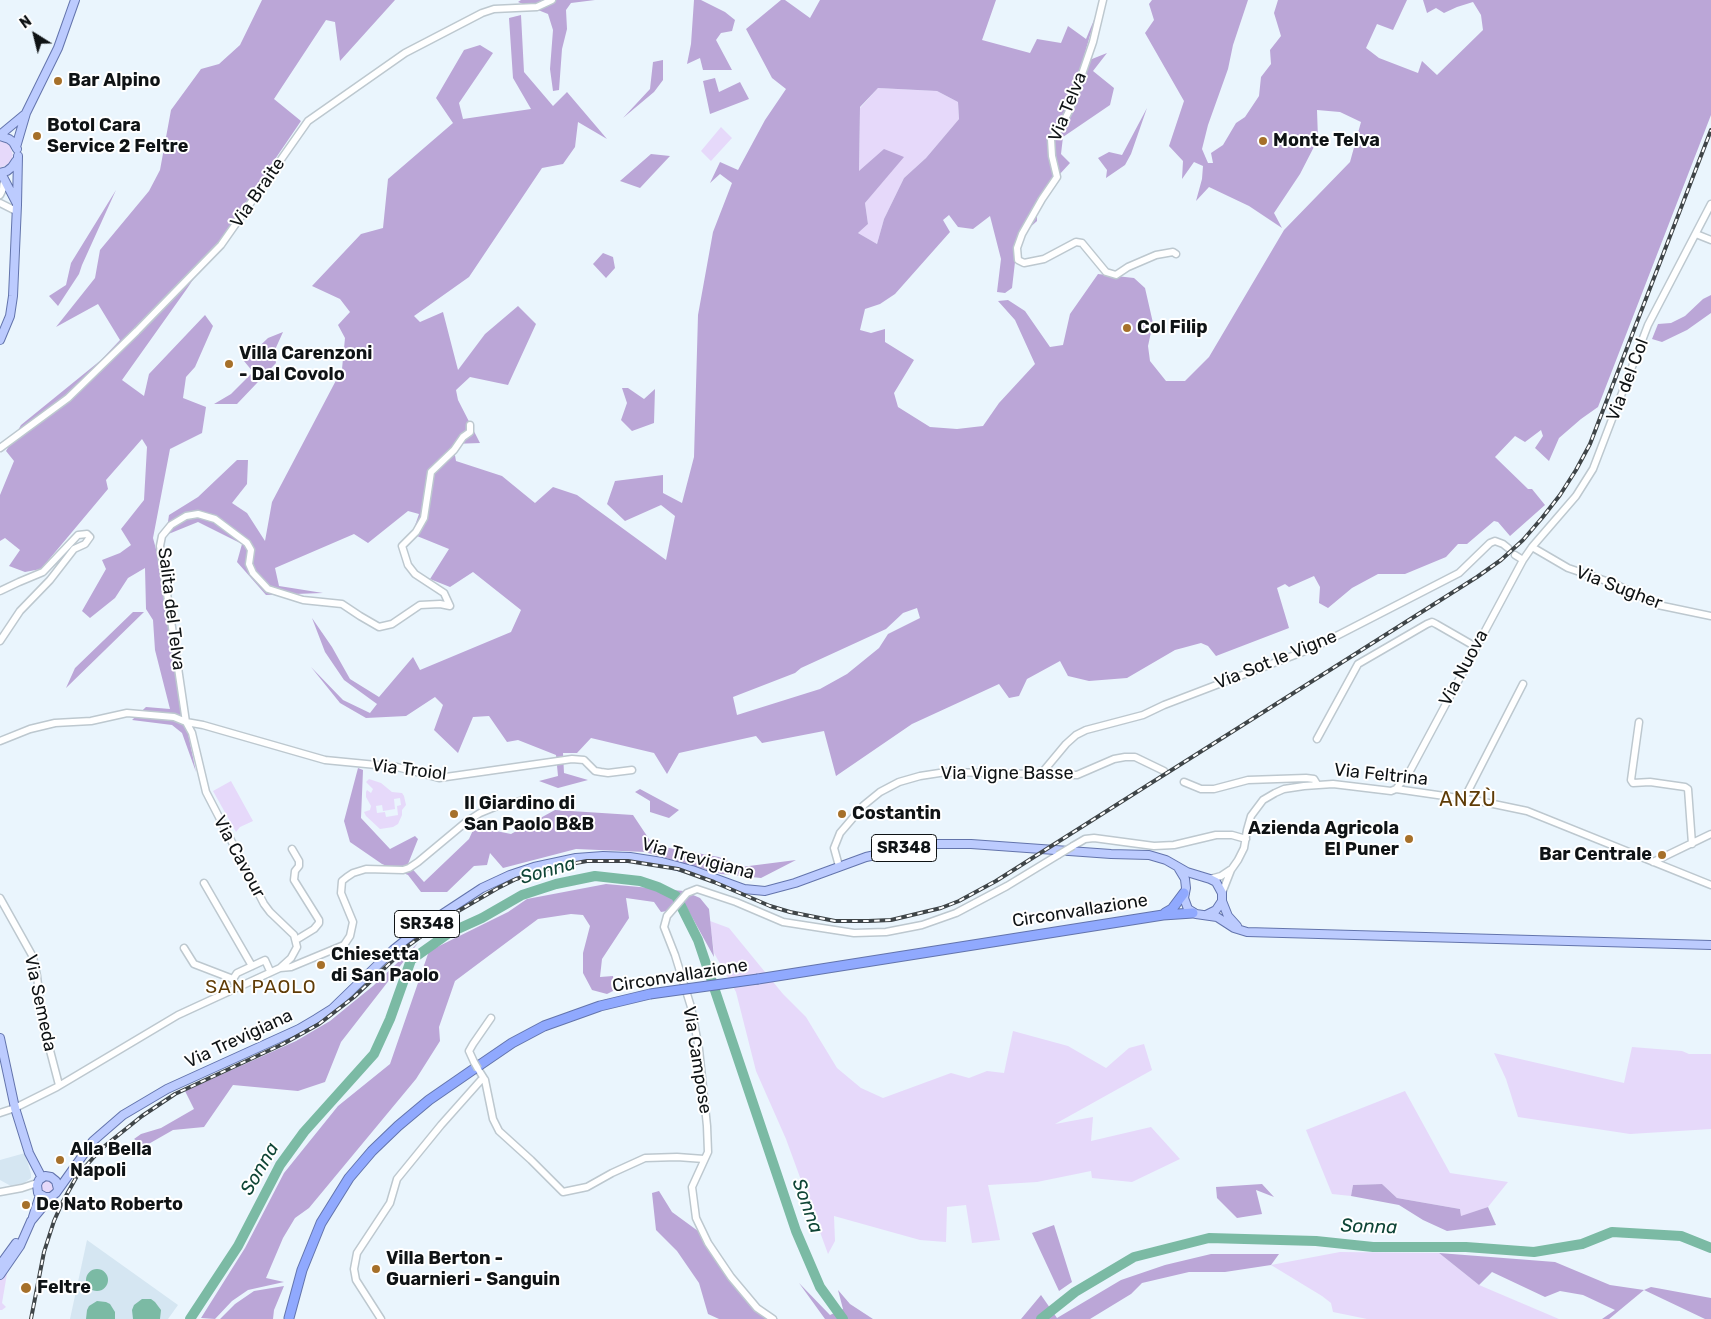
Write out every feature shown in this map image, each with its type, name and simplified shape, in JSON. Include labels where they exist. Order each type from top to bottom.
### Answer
[{"type":"highway","name":"Circonvallazione","points":[[1162,915],[1172,910],[1185,890]]},
{"type":"highway","name":"Circonvallazione","points":[[289,1318],[302,1270],[321,1223],[349,1178],[372,1150],[429,1100],[512,1043],[544,1026],[600,1006],[650,994],[758,979],[1162,915],[1193,912]]},
{"type":"main road","points":[[16,147],[26,114],[56,51],[76,0]]},
{"type":"main road","points":[[0,136],[26,114]]},
{"type":"main road","points":[[0,136],[9,139],[16,147],[18,156],[13,296],[10,316],[0,340]]},
{"type":"main road","points":[[17,208],[2,174],[12,167],[18,156]]},
{"type":"main road","name":"SR348","points":[[839,866],[889,852],[923,845],[950,843],[1149,855],[1166,860],[1179,869],[1207,878]]},
{"type":"main road","name":"Via Trevigiana","points":[[31,1221],[51,1197],[54,1196],[93,1141],[123,1116],[167,1089],[299,1029],[316,1019],[332,1009],[393,950],[418,930],[470,895],[510,875],[561,860],[622,856],[662,862],[692,870],[744,889],[765,891],[795,883],[839,866]]},
{"type":"main road","points":[[1179,869],[1185,879],[1185,904],[1193,912],[1217,918],[1234,928],[1242,930],[1266,933],[1711,945]]},
{"type":"main road","points":[[1185,890],[1193,880],[1207,878],[1216,882],[1228,916],[1242,930]]},
{"type":"main road","name":"Via Feltrina","points":[[1206,915],[1216,910],[1222,897]]},
{"type":"main road","points":[[0,1038],[15,1108],[29,1153],[37,1170],[39,1186],[31,1221],[0,1264]]},
{"type":"main road","name":"Via Trevigiana","points":[[39,1186],[48,1176],[54,1178],[72,1169]]},
{"type":"main road","points":[[54,1178],[58,1183],[58,1189]]},
{"type":"main road","points":[[39,1186],[45,1197],[51,1197]]},
{"type":"main road","points":[[0,1275],[20,1246],[26,1230]]},
{"type":"street","name":"Via Braite","points":[[0,448],[68,398],[221,246],[308,121],[405,52],[482,13],[494,9],[537,6],[552,0]]},
{"type":"street","name":"Via Telva","points":[[1103,0],[1093,42],[1070,109],[1062,125],[1051,139],[1052,156],[1057,177],[1042,198],[1022,234],[1017,248],[1018,260],[1024,263],[1044,259],[1076,242],[1082,243],[1106,272],[1116,276],[1128,267],[1156,255],[1172,252],[1176,254]]},
{"type":"street","points":[[0,195],[3,189],[2,174]]},
{"type":"street","points":[[0,203],[17,208]]},
{"type":"street","name":"Via del Col","points":[[1532,547],[1576,496],[1593,469],[1648,325],[1711,204]]},
{"type":"street","points":[[1696,234],[1711,240]]},
{"type":"street","name":"Salita del Telva","points":[[186,722],[160,546],[162,536],[171,525],[186,516],[198,514],[215,519],[247,543],[251,550],[249,564],[253,573],[268,589],[302,600],[342,604],[379,626],[392,624],[420,605],[440,604],[450,606],[444,594],[415,574],[408,565],[402,546],[416,532],[424,518],[431,472],[454,450],[463,437],[470,432],[470,425]]},
{"type":"street","points":[[0,591],[42,572],[78,535],[87,534],[90,537],[85,544],[74,549],[46,585],[27,602],[0,641]]},
{"type":"street","name":"Via Sot le Vigne","points":[[1041,774],[1066,744],[1076,735],[1086,730],[1143,715],[1164,705],[1313,648],[1459,573],[1490,543],[1495,541],[1508,548]]},
{"type":"street","name":"Via Nuova","points":[[1396,789],[1410,771],[1476,646],[1532,547]]},
{"type":"street","name":"Via Sugher","points":[[1532,547],[1568,568],[1615,584],[1658,605],[1711,616]]},
{"type":"street","points":[[1515,555],[1523,560]]},
{"type":"street","points":[[1317,739],[1356,666],[1419,628],[1432,622],[1476,646]]},
{"type":"street","points":[[1464,799],[1523,684]]},
{"type":"street","name":"Via Troiol","points":[[0,741],[30,729],[55,723],[91,721],[127,713],[174,717],[186,722],[325,760],[397,767],[439,778],[572,759],[584,760],[595,771],[608,773],[632,770]]},
{"type":"street","name":"Via Cavour","points":[[186,722],[192,734],[206,792],[224,829],[264,904],[294,935],[296,940]]},
{"type":"street","points":[[1640,722],[1631,780],[1634,783],[1650,782],[1685,787],[1688,790],[1692,844]]},
{"type":"street","name":"Via Vigne Basse","points":[[839,866],[834,848],[840,832],[864,805],[880,792],[899,782],[946,772],[1077,775],[1114,759],[1125,757],[1135,757],[1164,771]]},
{"type":"street","points":[[1184,782],[1201,789],[1214,789],[1248,780],[1306,778],[1314,779],[1317,784]]},
{"type":"street","name":"Via Feltrina","points":[[1222,897],[1231,870],[1242,854],[1253,812],[1268,797],[1284,790],[1317,784],[1350,785],[1391,791],[1396,789],[1527,811],[1711,885]]},
{"type":"street","points":[[0,1113],[15,1108],[59,1085],[178,1014],[270,971],[291,967],[344,945],[350,936],[353,922],[341,893],[342,881],[353,872],[366,869],[403,870],[409,868],[480,813],[497,806],[521,801]]},
{"type":"street","points":[[1653,862],[1711,834]]},
{"type":"street","name":"Via Campose","points":[[773,1319],[757,1308],[731,1277],[708,1243],[696,1218],[692,1187],[708,1152],[699,1049],[691,1007],[676,956],[664,926],[667,916],[687,893],[697,889],[736,902],[783,922],[854,933],[886,932],[922,925],[956,913],[1007,886],[1084,840],[1094,838],[1154,846],[1174,845],[1216,835],[1232,835],[1246,839]]},
{"type":"street","points":[[280,968],[295,953],[297,947],[296,940],[314,929],[319,923],[319,920],[294,880],[299,862],[292,849]]},
{"type":"street","points":[[1207,878],[1225,874],[1231,870]]},
{"type":"street","points":[[204,883],[252,966]]},
{"type":"street","name":"Via Semeda","points":[[0,898],[33,957],[42,1020],[59,1085]]},
{"type":"street","points":[[184,948],[194,964],[233,979],[236,987]]},
{"type":"street","points":[[233,979],[237,973],[265,960],[270,971]]},
{"type":"street","points":[[491,1018],[470,1051],[476,1066],[485,1080],[493,1118],[499,1131],[562,1192],[587,1187],[645,1158],[678,1157],[704,1160]]},
{"type":"street","points":[[381,1319],[356,1280],[354,1269],[358,1254],[390,1203],[397,1179],[464,1099],[481,1080],[485,1080]]},
{"type":"street","points":[[0,1186],[3,1191]]},
{"type":"street","name":"Via Trevigiana","points":[[3,1191],[39,1186]]},
{"type":"shaded area","points":[[262,0],[395,0],[340,61],[335,22],[326,20],[274,99],[301,121],[122,380],[144,396],[149,374],[205,315],[213,326],[195,367],[186,377],[183,398],[206,407],[202,433],[170,449],[153,538],[159,560],[172,655],[196,772],[182,733],[172,725],[132,720],[146,707],[170,709],[155,650],[153,620],[146,609],[145,568],[128,578],[115,598],[90,618],[82,611],[106,569],[102,560],[120,553],[131,545],[121,529],[144,500],[147,447],[142,439],[106,480],[108,489],[41,569],[25,572],[9,566],[20,550],[5,538],[0,541],[0,495],[14,461],[6,451],[21,425],[101,360],[120,340],[98,304],[56,327],[95,278],[100,250],[149,191],[160,170],[171,110],[201,69],[219,64],[240,45]]},
{"type":"shaded area","points":[[521,0],[595,0],[571,3],[566,10],[567,29],[562,49],[559,90],[553,91],[550,69],[553,30],[548,14],[518,2]]},
{"type":"shaded area","points":[[694,0],[701,0],[725,12],[735,20],[732,31],[721,33],[716,40],[732,70],[703,70],[700,58],[687,64],[691,44]]},
{"type":"shaded area","points":[[781,0],[785,0],[810,18],[820,0],[996,0],[982,40],[1030,53],[1037,39],[1061,43],[1068,26],[1086,39],[1096,15],[1082,63],[1107,53],[1093,71],[1114,88],[1110,105],[1063,137],[1061,154],[1070,163],[1037,199],[1037,221],[1018,236],[1012,288],[1005,293],[997,292],[1001,259],[990,216],[973,229],[958,227],[949,215],[943,220],[950,232],[895,294],[880,304],[865,309],[860,330],[871,333],[885,329],[885,342],[914,360],[894,393],[898,407],[930,427],[957,429],[983,426],[999,403],[1035,364],[1015,320],[998,301],[1008,300],[1025,311],[1050,347],[1063,345],[1070,314],[1098,274],[1134,278],[1145,288],[1153,323],[1148,346],[1150,361],[1166,381],[1185,381],[1209,357],[1284,230],[1350,162],[1361,122],[1340,112],[1317,110],[1318,139],[1300,174],[1274,213],[1282,228],[1249,206],[1209,187],[1196,201],[1202,179],[1203,166],[1194,162],[1182,179],[1183,161],[1169,146],[1184,101],[1145,33],[1154,20],[1149,4],[1152,0],[1248,0],[1202,149],[1208,163],[1213,163],[1211,153],[1223,145],[1236,123],[1245,117],[1259,96],[1261,77],[1271,64],[1270,50],[1281,36],[1274,13],[1278,0],[1407,0],[1393,30],[1377,24],[1366,48],[1379,58],[1418,73],[1422,61],[1437,75],[1483,30],[1481,15],[1473,2],[1444,13],[1436,8],[1427,13],[1423,0],[1711,0],[1711,115],[1598,407],[1559,438],[1549,461],[1535,448],[1543,436],[1541,430],[1525,442],[1515,436],[1495,457],[1528,489],[1532,489],[1545,505],[1510,536],[1498,522],[1494,521],[1467,544],[1458,544],[1446,557],[1405,574],[1378,574],[1352,588],[1328,608],[1319,603],[1320,587],[1314,576],[1289,587],[1285,584],[1277,588],[1289,628],[1216,656],[1208,646],[1201,643],[1175,650],[1127,678],[1089,681],[1068,676],[1060,661],[1027,679],[1019,696],[1009,698],[999,684],[912,724],[836,776],[824,731],[762,743],[756,736],[679,753],[667,774],[654,753],[591,738],[577,753],[563,753],[564,773],[588,780],[558,788],[539,781],[558,776],[556,755],[518,740],[507,742],[489,716],[473,717],[458,753],[434,730],[443,705],[435,697],[406,716],[366,718],[340,703],[311,667],[343,700],[370,713],[377,704],[344,680],[325,652],[312,618],[332,647],[350,679],[379,697],[413,657],[420,670],[511,632],[521,610],[473,572],[450,587],[430,579],[449,549],[412,534],[419,514],[408,511],[368,543],[354,534],[275,568],[279,586],[323,593],[266,595],[237,562],[242,544],[198,522],[166,535],[169,515],[198,497],[237,460],[248,460],[247,484],[232,503],[247,513],[265,541],[272,502],[342,369],[345,338],[338,325],[350,312],[340,299],[312,286],[361,234],[383,228],[388,179],[453,123],[436,98],[464,50],[480,45],[493,53],[459,103],[463,119],[531,109],[513,78],[509,18],[521,15],[524,72],[553,106],[567,92],[607,139],[578,122],[575,147],[563,164],[542,168],[469,277],[414,316],[420,322],[443,312],[458,370],[485,334],[518,306],[536,324],[508,385],[470,377],[456,390],[458,400],[480,443],[453,444],[456,461],[502,476],[535,503],[553,487],[577,495],[666,560],[675,516],[661,505],[625,521],[607,504],[615,481],[663,475],[663,493],[682,503],[694,457],[698,315],[713,232],[732,183],[720,174],[710,183],[720,162],[738,170],[765,120],[786,89],[772,78],[746,29]],"holes":[[[878,88],[937,91],[958,102],[959,119],[926,158],[904,178],[884,219],[877,244],[858,233],[868,224],[865,203],[904,157],[884,149],[859,171],[860,107]],[[917,608],[920,618],[888,634],[879,648],[847,674],[820,689],[737,715],[733,697],[795,673],[801,668],[886,629],[903,613]]]},
{"type":"shaded area","points":[[663,60],[663,80],[654,92],[623,118],[650,89],[653,62]]},
{"type":"shaded area","points":[[715,78],[719,92],[740,82],[749,99],[710,114],[703,81]]},
{"type":"shaded area","points":[[878,88],[937,91],[958,102],[959,119],[926,158],[904,178],[884,219],[877,244],[858,233],[868,224],[865,203],[903,157],[859,172],[860,108]]},
{"type":"shaded area","points":[[1147,108],[1131,154],[1125,165],[1106,178],[1107,170],[1098,158],[1109,152],[1122,155]]},
{"type":"shaded area","points":[[721,127],[732,138],[711,161],[701,151]]},
{"type":"shaded area","points":[[0,141],[10,146],[13,155],[10,163],[0,168]]},
{"type":"shaded area","points":[[651,154],[670,156],[640,188],[620,181]]},
{"type":"shaded area","points":[[116,190],[79,274],[58,306],[49,296],[66,285],[71,263]]},
{"type":"shaded area","points":[[603,253],[613,257],[615,268],[606,278],[593,264]]},
{"type":"shaded area","points":[[1711,295],[1711,313],[1687,330],[1662,342],[1652,339],[1658,324],[1671,323],[1685,316],[1703,299]]},
{"type":"shaded area","points":[[283,332],[274,352],[276,363],[237,404],[214,404],[231,394],[253,372],[244,361],[268,338]]},
{"type":"shaded area","points":[[622,388],[628,388],[644,399],[655,389],[654,423],[632,431],[621,420],[627,403]]},
{"type":"shaded area","points":[[133,612],[144,612],[66,688],[75,668]]},
{"type":"shaded area","points":[[358,768],[363,770],[361,818],[390,849],[415,836],[418,839],[408,864],[424,882],[469,839],[474,828],[484,826],[511,834],[555,810],[633,815],[653,845],[719,857],[741,867],[796,860],[761,878],[721,874],[645,852],[576,849],[503,868],[490,853],[487,865],[474,866],[447,892],[421,892],[408,875],[382,864],[350,842],[344,821]]},
{"type":"shaded area","points":[[369,779],[381,783],[392,792],[402,793],[406,805],[402,810],[398,824],[393,827],[380,829],[366,816],[364,812],[370,810],[371,806],[366,797],[366,792],[367,790],[371,793],[373,789],[366,782]],"holes":[[[400,798],[401,805],[397,806],[398,815],[386,817],[385,812],[377,813],[376,806],[382,805],[383,811],[395,809],[394,799]]]},
{"type":"shaded area","points":[[231,781],[253,821],[240,827],[236,832],[213,791]]},
{"type":"shaded area","points":[[640,789],[679,810],[669,818],[650,812],[650,801],[635,792]]},
{"type":"shaded area","points":[[606,884],[684,891],[700,898],[709,909],[714,957],[687,908],[661,912],[654,902],[626,898],[629,918],[602,959],[600,977],[613,976],[615,990],[607,994],[592,990],[583,973],[583,953],[590,926],[583,915],[571,914],[538,919],[455,981],[439,1027],[440,1041],[416,1079],[309,1208],[295,1218],[283,1238],[266,1278],[284,1282],[248,1290],[232,1301],[215,1319],[201,1318],[245,1248],[284,1173],[338,1106],[390,1064],[429,951],[508,912],[527,899]]},
{"type":"shaded area","points":[[710,921],[729,928],[783,994],[806,1017],[837,1068],[861,1088],[883,1098],[951,1073],[969,1078],[987,1071],[1004,1073],[1013,1031],[1068,1046],[1106,1068],[1129,1048],[1144,1044],[1152,1070],[1055,1124],[1093,1117],[1091,1141],[1151,1127],[1180,1159],[1132,1182],[1092,1178],[1091,1171],[1037,1182],[988,1185],[1000,1240],[972,1243],[966,1205],[947,1207],[946,1242],[920,1240],[834,1216],[835,1241],[828,1254],[786,1139],[756,1071],[736,992],[714,953]]},
{"type":"shaded area","points":[[418,943],[341,1042],[325,1082],[298,1091],[233,1085],[204,1127],[173,1130],[145,1146],[134,1139],[141,1134],[161,1128],[194,1109],[185,1091],[296,1041],[330,1021],[373,986]]},
{"type":"shaded area","points":[[1632,1047],[1682,1051],[1689,1054],[1711,1054],[1711,1129],[1630,1134],[1518,1117],[1506,1079],[1494,1053],[1624,1083]]},
{"type":"shaded area","points":[[1405,1091],[1450,1173],[1508,1182],[1488,1207],[1461,1217],[1460,1209],[1397,1198],[1382,1184],[1353,1185],[1351,1196],[1332,1194],[1306,1130]]},
{"type":"shaded area","points":[[25,1153],[31,1178],[24,1183],[11,1186],[0,1180],[0,1160]]},
{"type":"shaded area","points":[[44,1180],[50,1180],[54,1187],[50,1194],[44,1194],[40,1190],[40,1184]]},
{"type":"shaded area","points":[[1262,1184],[1274,1197],[1256,1190],[1262,1214],[1237,1218],[1217,1198],[1216,1187]]},
{"type":"shaded area","points":[[1382,1184],[1397,1198],[1460,1209],[1461,1216],[1488,1207],[1496,1225],[1447,1231],[1423,1220],[1399,1205],[1351,1196],[1353,1185]]},
{"type":"shaded area","points":[[659,1191],[672,1212],[698,1231],[754,1309],[778,1319],[719,1319],[708,1314],[699,1283],[677,1251],[656,1230],[652,1193]]},
{"type":"shaded area","points":[[1054,1225],[1072,1282],[1059,1291],[1032,1233]]},
{"type":"shaded area","points":[[87,1240],[178,1305],[168,1319],[70,1319]]},
{"type":"shaded area","points":[[1340,1252],[1439,1253],[1479,1285],[1559,1319],[1367,1319],[1333,1312],[1331,1303],[1322,1296],[1271,1265]]},
{"type":"shaded area","points":[[1439,1253],[1555,1262],[1610,1285],[1644,1290],[1609,1319],[1602,1319],[1615,1310],[1583,1295],[1560,1291],[1545,1297],[1492,1272],[1479,1285]]},
{"type":"shaded area","points":[[1211,1254],[1279,1254],[1271,1265],[1225,1272],[1189,1272],[1142,1283],[1131,1294],[1090,1319],[1021,1319],[1041,1295],[1057,1318],[1121,1280],[1165,1265]]},
{"type":"shaded area","points":[[8,1268],[2,1303],[6,1307],[0,1310],[0,1278]]},
{"type":"shaded area","points":[[93,1269],[101,1269],[108,1276],[108,1284],[101,1291],[93,1291],[86,1284],[86,1276]]},
{"type":"shaded area","points":[[799,1283],[830,1315],[843,1309],[838,1290],[850,1304],[873,1319],[825,1319]]},
{"type":"shaded area","points":[[284,1286],[274,1310],[273,1319],[220,1319],[235,1304],[254,1291]]},
{"type":"shaded area","points":[[1651,1287],[1711,1298],[1711,1319],[1705,1319],[1644,1290]]},
{"type":"shaded area","points":[[142,1299],[151,1299],[155,1302],[161,1310],[160,1319],[133,1319],[132,1310],[134,1305]]},
{"type":"shaded area","points":[[97,1301],[110,1304],[115,1312],[115,1319],[86,1319],[89,1306]]},
{"type":"waterway","name":"Sonna","points":[[190,1319],[238,1246],[280,1165],[304,1132],[374,1054],[390,1019],[411,960],[449,933],[482,918],[522,895],[556,884],[595,876],[640,881],[676,896],[698,940],[796,1231],[820,1287],[843,1319]]},
{"type":"waterway","name":"Sonna","points":[[1041,1319],[1075,1292],[1134,1257],[1209,1238],[1316,1241],[1373,1247],[1466,1247],[1534,1252],[1582,1244],[1612,1232],[1681,1236],[1711,1248]]},
{"type":"railway","points":[[31,1319],[44,1252],[54,1221],[77,1176],[101,1149],[142,1116],[175,1094],[283,1044],[319,1024],[354,997],[408,946],[448,917],[498,888],[516,879],[554,867],[587,861],[628,861],[678,869],[770,906],[835,921],[891,920],[941,908],[959,901],[996,881],[1477,577],[1501,560],[1523,540],[1542,518],[1560,495],[1590,444],[1711,130]]},
{"type":"place","name":"Bar Alpino","points":[[58,81]]},
{"type":"place","name":"Botol Cara Service 2 Feltre","points":[[37,136]]},
{"type":"place","name":"Monte Telva","points":[[1263,141]]},
{"type":"place","name":"Col Filip","points":[[1127,328]]},
{"type":"place","name":"Villa Carenzoni - Dal Covolo","points":[[229,364]]},
{"type":"place","name":"Il Giardino di San Paolo B&B","points":[[454,814]]},
{"type":"place","name":"Costantin","points":[[842,814]]},
{"type":"place","name":"Azienda Agricola El Puner","points":[[1409,839]]},
{"type":"place","name":"Bar Centrale","points":[[1662,855]]},
{"type":"place","name":"Chiesetta di San Paolo","points":[[321,965]]},
{"type":"place","name":"Alla Bella Napoli","points":[[60,1160]]},
{"type":"place","name":"De Nato Roberto","points":[[26,1205]]},
{"type":"place","name":"Villa Berton - Guarnieri - Sanguin","points":[[376,1269]]},
{"type":"place","name":"Feltre","points":[[26,1288]]},
{"type":"district","name":"ANZÙ","points":[[1468,800]]},
{"type":"district","name":"SAN PAOLO","points":[[261,988]]}]
